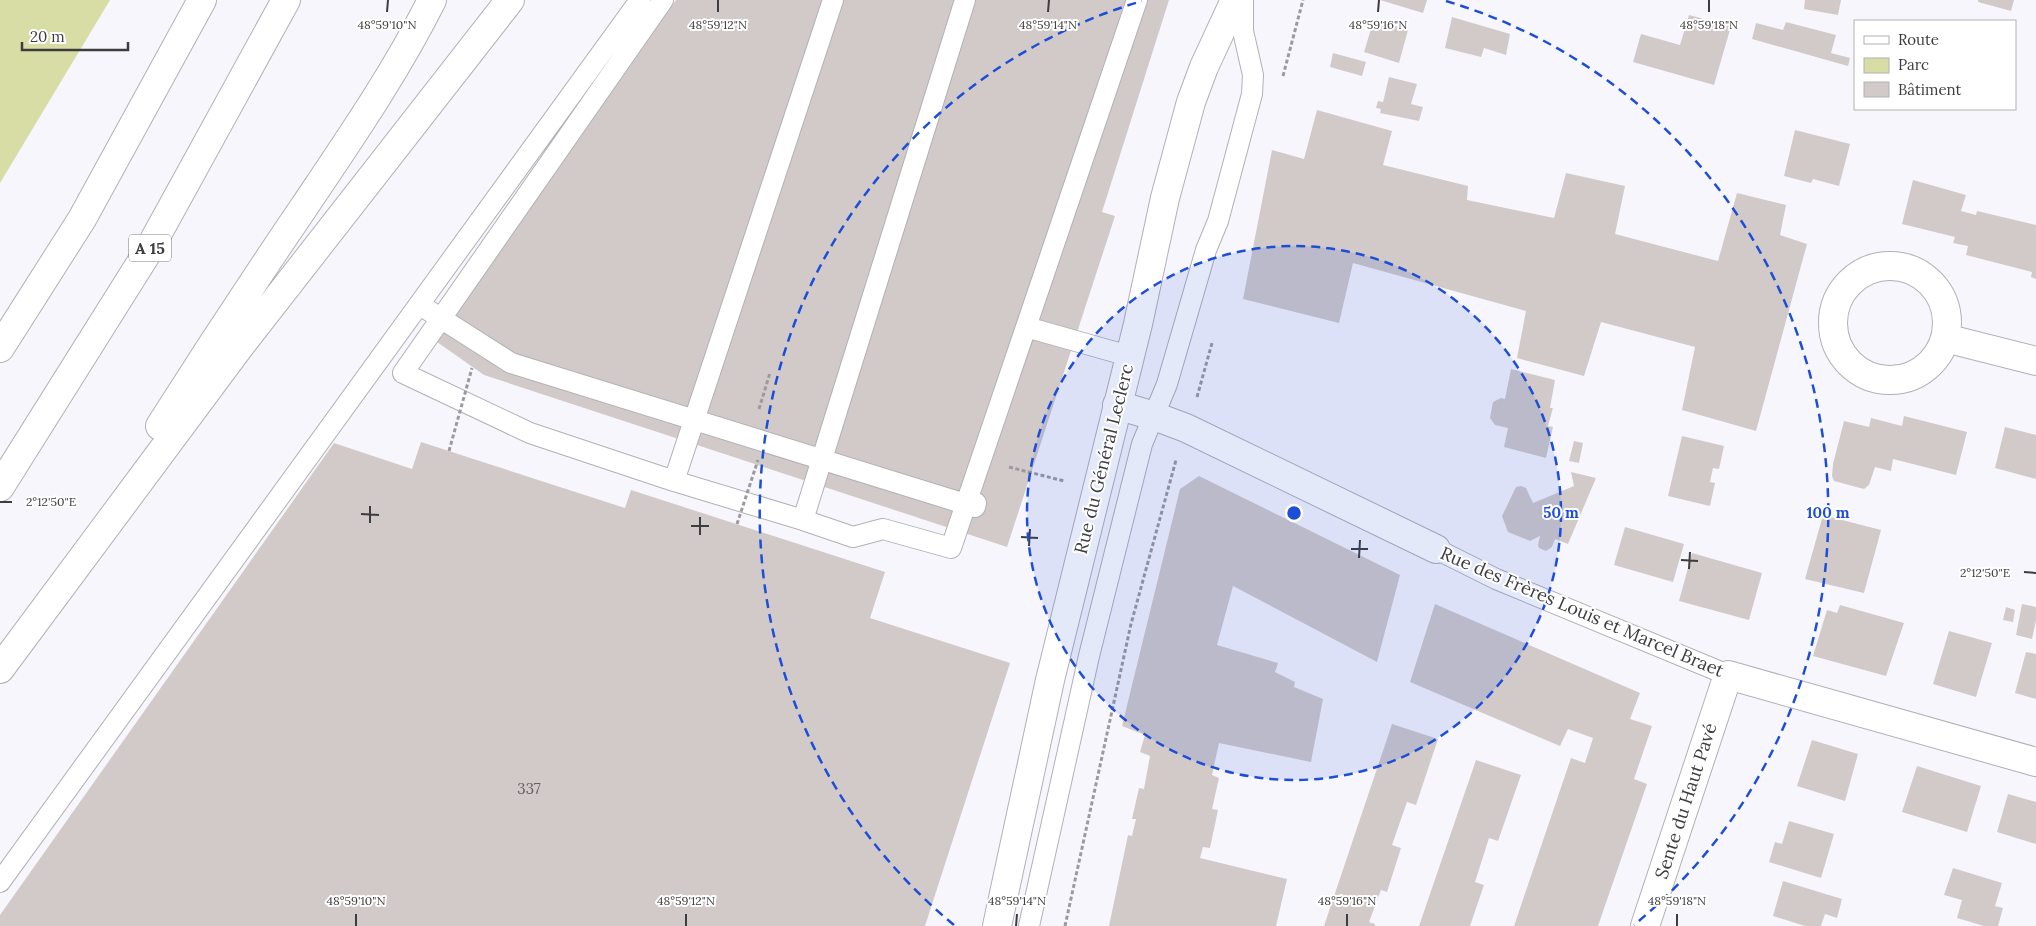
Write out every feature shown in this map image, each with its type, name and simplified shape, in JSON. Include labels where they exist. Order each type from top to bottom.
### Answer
[{"type":"main road","points":[[0,348],[82,218],[202,0]]},
{"type":"main road","name":"A 15","points":[[0,487],[147,253],[286,0]]},
{"type":"main road","points":[[29,631],[222,329],[358,127],[418,28],[432,0]]},
{"type":"main road","points":[[0,669],[240,346],[510,0]]},
{"type":"main road","name":"Rue du Général Leclerc","points":[[997,926],[1050,680],[1138,324],[1165,198],[1191,102],[1204,67],[1236,0]]},
{"type":"main road","points":[[1884,265],[1902,266],[1920,273],[1934,286],[1944,302],[1947,320],[1945,338],[1938,354],[1926,367],[1912,376],[1895,380],[1877,379],[1861,373],[1847,362],[1838,348],[1832,330],[1833,312],[1839,295],[1851,280],[1866,270],[1884,265]]},
{"type":"main road","points":[[1945,338],[2036,361]]},
{"type":"main road","name":"Rue des Frères Louis et Marcel Braet","points":[[1117,404],[1154,416],[1195,433],[1436,549]]},
{"type":"main road","name":"Rue des Frères Louis et Marcel Braet","points":[[1728,675],[2036,762]]},
{"type":"main road","name":"Sente du Haut Pavé","points":[[1645,926],[1728,675]]},
{"type":"lane","points":[[0,882],[640,0]]},
{"type":"lane","points":[[663,0],[403,373],[530,433],[674,481],[853,537],[883,529],[951,548],[1137,0]]},
{"type":"lane","points":[[674,481],[833,0]]},
{"type":"lane","points":[[803,520],[965,0]]},
{"type":"lane","points":[[420,305],[511,364],[975,507],[1147,0]]},
{"type":"lane","points":[[1029,926],[1088,656],[1142,444],[1167,384],[1206,250],[1218,221],[1252,94],[1253,75],[1243,35],[1242,0]]},
{"type":"lane","points":[[1026,327],[1129,356]]},
{"type":"lane","name":"Rue des Frères Louis et Marcel Braet","points":[[1436,549],[1496,579],[1728,675]]},
{"type":"path","points":[[449,451],[472,368]]},
{"type":"path","points":[[758,414],[770,373]]},
{"type":"path","points":[[1064,926],[1131,624],[1178,452]]},
{"type":"path","points":[[737,524],[758,460]]},
{"type":"path","points":[[1028,473],[1064,481]]},
{"type":"green space","points":[[0,0],[110,0],[0,183]]},
{"type":"building","points":[[676,0],[1169,0],[1102,212],[1115,216],[1007,547],[484,375],[437,342]]},
{"type":"building","points":[[1380,0],[1427,0],[1423,13]]},
{"type":"building","points":[[1805,0],[1841,0],[1838,15],[1804,9]]},
{"type":"building","points":[[1978,0],[2014,0],[2011,11],[1978,2]]},
{"type":"building","points":[[1689,15],[1731,26],[1714,85],[1633,62],[1641,34],[1680,45]]},
{"type":"building","points":[[1452,17],[1510,34],[1506,55],[1484,48],[1481,57],[1445,48]]},
{"type":"building","points":[[1374,19],[1408,30],[1399,63],[1364,52]]},
{"type":"building","points":[[1786,22],[1836,35],[1831,53],[1850,58],[1848,66],[1752,39],[1756,23],[1783,30]]},
{"type":"building","points":[[1333,53],[1366,62],[1362,76],[1330,67]]},
{"type":"building","points":[[1389,77],[1417,84],[1411,104],[1423,107],[1419,121],[1380,113],[1381,109],[1376,108],[1378,101],[1383,102]]},
{"type":"building","points":[[1317,110],[1392,131],[1383,165],[1468,186],[1467,200],[1554,218],[1566,173],[1625,186],[1615,234],[1718,261],[1737,193],[1786,205],[1780,235],[1807,244],[1756,431],[1682,410],[1695,347],[1601,322],[1584,376],[1517,358],[1526,311],[1353,263],[1339,323],[1243,299],[1272,150],[1304,159]]},
{"type":"building","points":[[1795,130],[1850,144],[1839,186],[1813,179],[1811,183],[1784,176]]},
{"type":"building","points":[[1913,180],[1966,195],[1961,211],[1976,215],[1977,211],[2036,225],[2036,279],[2031,277],[2032,272],[1966,255],[1968,246],[1953,243],[1955,237],[1902,224]]},
{"type":"building","points":[[1511,369],[1555,380],[1550,408],[1553,408],[1548,426],[1553,427],[1546,458],[1504,447],[1508,428],[1495,425],[1490,418],[1493,402],[1501,398],[1505,399]]},
{"type":"building","points":[[1904,416],[1967,432],[1956,475],[1893,459],[1891,471],[1875,467],[1869,485],[1864,489],[1834,481],[1832,476],[1833,464],[1844,421],[1869,427],[1871,418],[1902,426]]},
{"type":"building","points":[[2005,427],[2036,435],[2036,479],[1995,468]]},
{"type":"building","points":[[1682,436],[1724,446],[1719,469],[1713,468],[1710,482],[1715,483],[1710,506],[1668,496]]},
{"type":"building","points":[[1574,441],[1583,443],[1579,463],[1569,461]]},
{"type":"building","points":[[421,442],[625,508],[631,490],[885,572],[870,618],[1010,663],[925,926],[0,926],[0,915],[334,443],[412,469]]},
{"type":"building","points":[[1571,472],[1596,478],[1568,544],[1555,539],[1552,547],[1546,551],[1539,548],[1540,536],[1530,541],[1508,532],[1502,516],[1516,487],[1526,488],[1533,503],[1574,486]]},
{"type":"building","points":[[1199,476],[1400,575],[1377,662],[1233,586],[1217,645],[1278,663],[1275,672],[1295,682],[1294,687],[1323,699],[1311,762],[1219,743],[1212,775],[1219,778],[1212,809],[1218,810],[1210,848],[1203,847],[1200,858],[1287,879],[1276,926],[1109,926],[1128,835],[1132,836],[1136,819],[1132,819],[1139,788],[1144,789],[1150,756],[1140,752],[1145,735],[1122,726],[1180,489]]},
{"type":"building","points":[[1823,515],[1881,530],[1864,593],[1805,579]]},
{"type":"building","points":[[1625,527],[1684,544],[1673,582],[1614,565]]},
{"type":"building","points":[[1692,553],[1762,573],[1749,620],[1679,601]]},
{"type":"building","points":[[1435,604],[1640,693],[1630,719],[1652,726],[1634,779],[1647,784],[1598,926],[1514,926],[1571,758],[1585,763],[1593,738],[1568,729],[1560,746],[1410,682]]},
{"type":"building","points":[[2022,604],[2036,607],[2036,620],[2032,639],[2016,635]]},
{"type":"building","points":[[1840,605],[1904,623],[1886,676],[1813,656],[1827,610],[1837,613]]},
{"type":"building","points":[[2006,607],[2015,610],[2013,622],[2003,620]]},
{"type":"building","points":[[1949,631],[1992,643],[1976,697],[1933,684]]},
{"type":"building","points":[[2026,652],[2036,654],[2036,699],[2015,693]]},
{"type":"building","points":[[1392,724],[1438,739],[1416,805],[1407,802],[1392,845],[1401,848],[1387,892],[1381,890],[1369,922],[1375,924],[1375,926],[1324,926]]},
{"type":"building","points":[[1812,740],[1858,754],[1845,801],[1797,786]]},
{"type":"building","points":[[1476,760],[1521,775],[1498,841],[1489,838],[1475,882],[1484,885],[1470,926],[1419,926]]},
{"type":"building","points":[[1917,766],[1981,786],[1967,832],[1902,812]]},
{"type":"building","points":[[2008,794],[2036,802],[2036,844],[1997,832]]},
{"type":"building","points":[[1789,821],[1834,834],[1821,878],[1769,862],[1775,842],[1782,844]]},
{"type":"building","points":[[1953,868],[2002,883],[1995,906],[2003,908],[1998,926],[1984,926],[1957,918],[1962,900],[1944,895]]},
{"type":"building","points":[[1783,881],[1842,899],[1837,918],[1825,914],[1821,926],[1805,926],[1773,916]]}]
